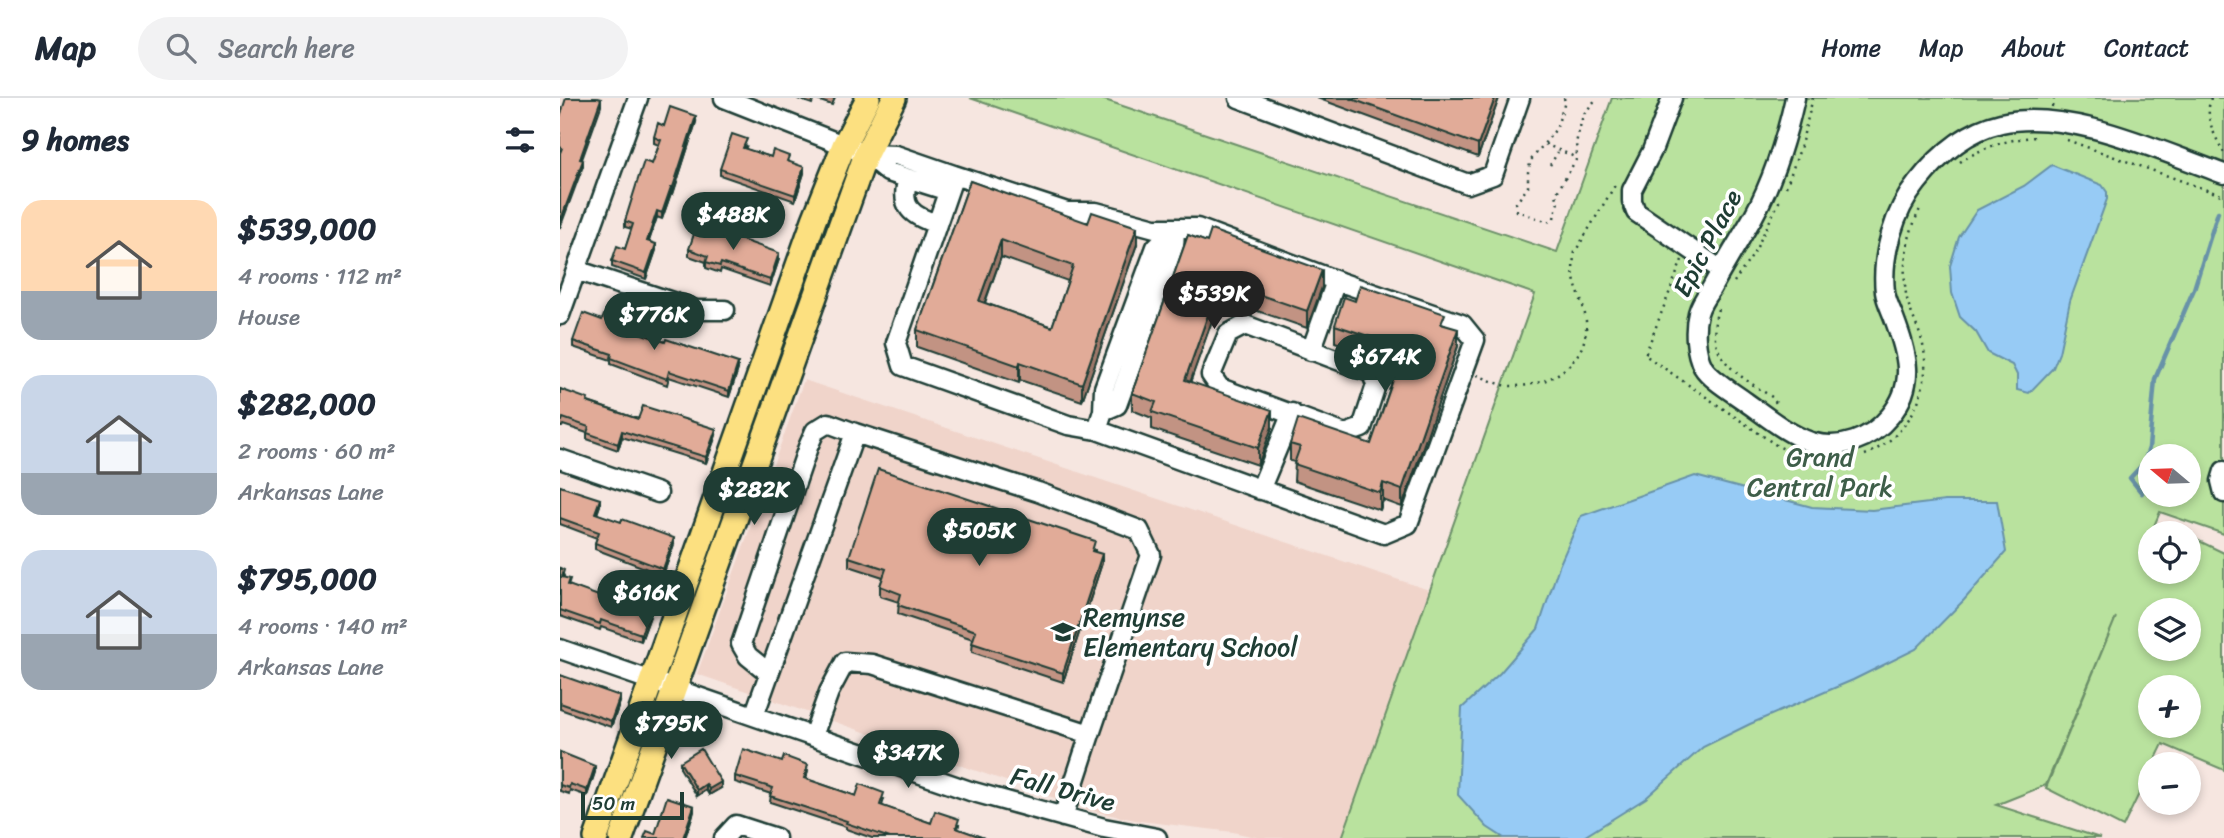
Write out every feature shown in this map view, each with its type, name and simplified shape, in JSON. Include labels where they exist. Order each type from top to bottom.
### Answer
[{"type":"main road","points":[[621,838],[662,684],[773,332],[844,145],[868,98]]},
{"type":"main road","points":[[596,838],[662,684],[866,154],[894,98]]},
{"type":"street","points":[[560,315],[638,98]]},
{"type":"street","points":[[724,98],[866,154],[888,172],[908,179],[951,183],[1033,201],[1067,212],[1096,212],[1156,228],[1197,228],[1336,281],[1462,324],[1475,340],[1408,524],[1384,534],[1097,430],[1068,425],[903,366],[896,343],[951,183]]},
{"type":"street","points":[[1239,98],[1468,184],[1493,174],[1520,98]]},
{"type":"street","points":[[1672,98],[1653,151],[1632,190],[1632,201],[1636,212],[1721,270]]},
{"type":"street","name":"Epic Place","points":[[1795,98],[1778,157],[1759,203],[1698,311],[1695,340],[1703,368],[1763,425],[1827,445],[1848,443],[1872,434],[1892,414],[1905,388],[1907,354],[1885,293],[1886,256],[1896,220],[1912,189],[1931,165],[1957,144],[1974,133],[1999,123],[2028,120],[2065,122],[2117,136],[2224,174]]},
{"type":"street","points":[[866,154],[896,155],[951,183]]},
{"type":"street","points":[[908,179],[903,193],[907,207],[920,219],[937,224]]},
{"type":"street","points":[[1097,430],[1103,411],[1117,405],[1174,249],[1175,228]]},
{"type":"street","points":[[576,270],[696,310],[725,310]]},
{"type":"street","points":[[1311,351],[1336,281]]},
{"type":"street","points":[[1245,325],[1372,373],[1376,385],[1362,428],[1345,434],[1292,413],[1220,388],[1211,375],[1228,334],[1245,325]]},
{"type":"street","points":[[1260,490],[1292,413]]},
{"type":"street","points":[[769,673],[748,656],[740,644],[807,447],[815,430],[828,422],[1038,492],[1139,530],[1151,555],[1063,817]]},
{"type":"street","points":[[754,716],[855,433]]},
{"type":"street","points":[[560,459],[658,493]]},
{"type":"street","points":[[2224,471],[2221,481],[2224,493]]},
{"type":"street","name":"Fall Drive","points":[[560,649],[970,791],[1104,828],[1157,838]]},
{"type":"street","points":[[813,736],[829,692],[845,662],[872,664],[1090,734]]},
{"type":"street","points":[[730,831],[776,838]]},
{"type":"path","points":[[1564,98],[1556,130],[1531,160],[1528,187],[1516,203],[1517,211],[1548,222],[1554,218],[1558,202],[1556,194],[1577,158],[1576,143],[1583,115],[1597,98]]},
{"type":"path","points":[[1784,190],[1801,149],[1813,98]]},
{"type":"path","points":[[2211,98],[2211,128],[2224,153]]},
{"type":"path","points":[[1957,165],[1976,152],[2005,141],[2047,138]]},
{"type":"path","points":[[2058,139],[2224,196]]},
{"type":"path","points":[[1545,144],[1577,158]]},
{"type":"path","points":[[1550,165],[1559,152]]},
{"type":"path","points":[[1464,370],[1511,387],[1554,377],[1576,359],[1586,329],[1583,307],[1574,286],[1575,252],[1619,180]]},
{"type":"path","points":[[1730,288],[1753,255],[1780,200]]},
{"type":"path","points":[[1854,458],[1880,448],[1891,440],[1908,420],[1920,398],[1925,360],[1920,335],[1906,295],[1904,264],[1910,234],[1922,205]]},
{"type":"path","points":[[1687,247],[1645,355],[1763,425],[1800,457],[1827,462]]},
{"type":"path","points":[[1718,307],[1714,335],[1719,352],[1737,374],[1776,401],[1776,407],[1763,425]]},
{"type":"shaded area","name":"Remynse Elementary School","points":[[804,380],[1429,590],[1342,838],[1259,838],[1233,832],[1140,821],[1092,811],[697,674]]},
{"type":"green space","name":"Grand Central Park","points":[[970,98],[1099,98],[1557,252],[1612,98],[2224,98],[2224,534],[2201,526],[2201,521],[2186,521],[2160,512],[2156,521],[2138,521],[2138,584],[2201,584],[2201,542],[2224,553],[2224,770],[2201,760],[2201,752],[2182,752],[2163,744],[2159,752],[2138,752],[2138,796],[2123,827],[2046,788],[2116,617],[2046,785],[1996,805],[2100,838],[1342,838],[1535,294]]},
{"type":"water","points":[[2052,165],[2102,185],[2107,192],[2107,199],[2070,301],[2059,353],[2053,368],[2029,393],[2017,390],[2017,375],[2012,365],[1988,353],[1976,332],[1960,317],[1952,293],[1950,266],[1959,237],[1977,210],[2024,186]]},
{"type":"water","points":[[1695,476],[1812,507],[1872,510],[1945,501],[1997,501],[2006,552],[1916,649],[1703,747],[1646,798],[1582,838],[1504,838],[1487,827],[1458,795],[1462,708],[1500,673],[1538,629],[1559,566],[1581,516]]},
{"type":"building","points":[[566,98],[601,99],[580,159],[583,160],[560,222],[560,117]]},
{"type":"building","points":[[1349,98],[1495,98],[1478,145]]},
{"type":"building","points":[[670,107],[696,116],[673,187],[662,213],[657,211],[647,241],[656,244],[646,273],[612,261],[617,246],[625,249],[633,224],[625,221],[639,176],[644,161],[652,164],[661,140],[654,137],[658,123],[664,126]]},
{"type":"building","points":[[732,134],[747,139],[743,148],[771,157],[773,150],[789,156],[787,161],[804,167],[795,195],[720,169]]},
{"type":"building","points":[[970,181],[1088,223],[1092,212],[1137,227],[1082,384],[1020,362],[1019,366],[917,330]],"holes":[[[1001,240],[1073,266],[1052,327],[979,301]]]},
{"type":"building","points":[[698,222],[779,253],[770,280],[721,263],[720,266],[706,262],[708,256],[689,249]]},
{"type":"building","points":[[1211,230],[1322,270],[1307,311],[1220,281],[1185,380],[1272,410],[1258,448],[1152,412],[1156,402],[1132,393],[1188,235],[1207,242]]},
{"type":"building","points":[[1360,285],[1445,314],[1441,324],[1458,329],[1402,490],[1383,483],[1380,493],[1294,464],[1300,447],[1290,444],[1298,419],[1371,444],[1404,348],[1335,325],[1344,297],[1355,301]]},
{"type":"building","points":[[583,313],[602,320],[604,315],[638,327],[636,332],[738,363],[729,391],[669,371],[667,379],[611,358],[612,354],[573,341]]},
{"type":"building","points":[[560,389],[588,399],[587,402],[638,419],[643,406],[716,429],[706,457],[622,431],[618,444],[587,433],[589,427],[563,418],[560,421]]},
{"type":"building","points":[[878,469],[1095,541],[1092,551],[1102,554],[1063,673],[972,643],[976,631],[898,605],[901,594],[880,586],[886,569],[849,557]]},
{"type":"building","points":[[560,486],[600,499],[595,513],[621,522],[622,519],[674,538],[663,569],[595,543],[599,532],[560,518]]},
{"type":"building","points":[[560,568],[564,570],[562,577],[570,579],[568,585],[618,603],[620,599],[650,610],[641,634],[560,610]]},
{"type":"building","points":[[560,675],[620,696],[611,721],[560,703]]},
{"type":"building","points":[[701,749],[721,782],[709,789],[706,784],[697,790],[680,762]]},
{"type":"building","points":[[743,749],[782,762],[784,756],[808,765],[804,778],[856,796],[860,784],[884,793],[880,805],[931,823],[935,811],[959,819],[956,828],[984,838],[890,838],[770,796],[773,788],[735,776]]},
{"type":"building","points":[[560,752],[595,766],[587,790],[570,784],[569,788],[560,785]]},
{"type":"building","points":[[667,797],[694,806],[683,838],[644,838],[647,831],[655,834]]},
{"type":"waterway","points":[[2149,444],[2155,379],[2194,289],[2218,212]]},
{"type":"waterway","points":[[2138,469],[2130,478],[2138,488]]},
{"type":"place","name":"Remynse Elementary School","points":[[1063,632]]}]
